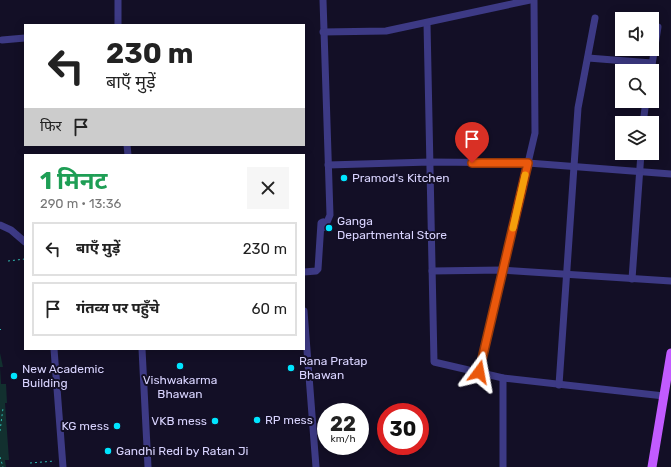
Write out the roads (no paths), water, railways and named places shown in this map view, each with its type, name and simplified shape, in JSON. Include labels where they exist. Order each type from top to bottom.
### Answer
[{"type":"main road","points":[[652,467],[671,353]]},
{"type":"street","points":[[118,0],[118,24]]},
{"type":"street","points":[[305,272],[316,271],[318,269],[321,223],[323,222],[325,227],[330,215],[323,0]]},
{"type":"street","points":[[323,32],[386,31],[530,0]]},
{"type":"street","points":[[479,372],[535,133],[534,0]]},
{"type":"street","points":[[559,385],[578,108],[595,18]]},
{"type":"street","points":[[427,22],[434,362],[503,378],[664,396]]},
{"type":"street","points":[[2,40],[24,38]]},
{"type":"street","points":[[588,58],[631,64]]},
{"type":"street","points":[[632,279],[641,160]]},
{"type":"street","points":[[328,165],[430,162],[528,163],[575,168],[671,174]]},
{"type":"street","points":[[0,225],[11,230],[24,241]]},
{"type":"street","points":[[432,271],[502,270],[671,281]]},
{"type":"street","points":[[305,324],[316,467]]},
{"type":"street","points":[[54,350],[62,464]]},
{"type":"street","points":[[142,350],[148,467]]},
{"type":"street","points":[[503,378],[503,467]]},
{"type":"place","name":"Pramod's Kitchen","points":[[344,178]]},
{"type":"place","name":"Ganga Departmental Store","points":[[329,228]]},
{"type":"place","name":"Vishwakarma Bhawan","points":[[180,366]]},
{"type":"place","name":"Rana Pratap Bhawan","points":[[291,368]]},
{"type":"place","name":"New Academic Building","points":[[14,376]]},
{"type":"place","name":"RP mess","points":[[257,420]]},
{"type":"place","name":"VKB mess","points":[[215,421]]},
{"type":"place","name":"KG mess","points":[[117,426]]},
{"type":"place","name":"Gandhi Redi by Ratan Ji","points":[[108,451]]}]
